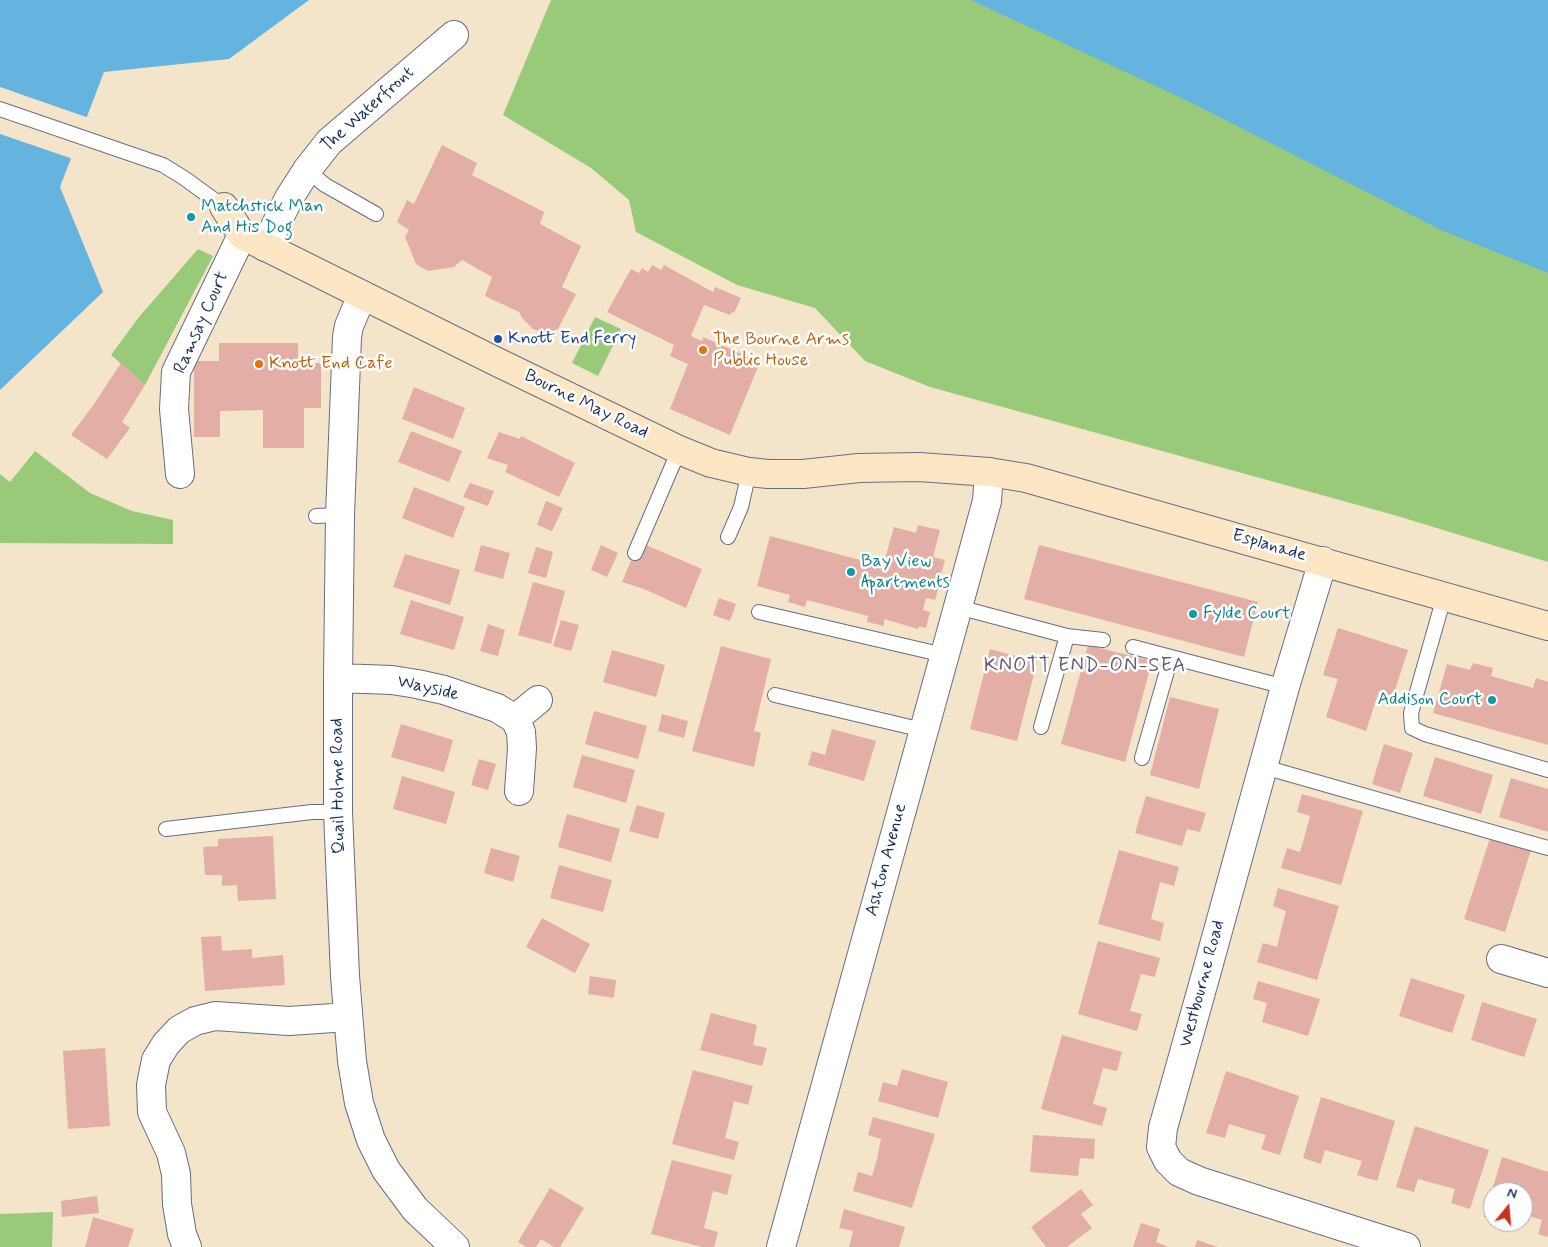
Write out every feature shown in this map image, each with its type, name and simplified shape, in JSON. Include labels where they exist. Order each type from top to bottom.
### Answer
[{"type":"main road","points":[[224,207],[253,241]]},
{"type":"main road","name":"Bourne May Road","points":[[253,241],[495,362],[679,450],[711,463],[749,472],[768,474],[803,474],[859,468],[919,466],[989,472]]},
{"type":"main road","name":"Esplanade","points":[[989,472],[1026,478],[1548,626]]},
{"type":"street","name":"The Waterfront","points":[[253,241],[289,198],[307,170],[329,142],[454,35]]},
{"type":"street","name":"Ramsay Court","points":[[180,474],[174,409],[176,372],[253,241]]},
{"type":"street","name":"Quail Holme Road","points":[[362,295],[349,326],[347,337],[328,516],[338,678],[338,812],[345,976],[352,1061],[359,1103],[371,1140],[386,1170],[415,1209],[455,1247]]},
{"type":"street","name":"Ashton Avenue","points":[[781,1247],[987,501],[989,472]]},
{"type":"street","name":"Westbourne Road","points":[[1323,562],[1285,687],[1163,1128],[1161,1147],[1168,1161],[1179,1172],[1406,1247]]},
{"type":"street","name":"Wayside","points":[[338,678],[392,680],[444,690],[497,708],[514,719]]},
{"type":"street","points":[[519,791],[522,748],[521,732],[514,719],[538,700]]},
{"type":"street","points":[[1501,959],[1548,972]]},
{"type":"street","points":[[187,1247],[182,1234],[176,1174],[171,1153],[152,1112],[151,1085],[156,1060],[166,1044],[179,1030],[195,1021],[215,1016],[289,1021],[348,1017]]},
{"type":"lane","points":[[0,109],[163,165],[224,207]]},
{"type":"lane","points":[[307,170],[325,185],[376,214]]},
{"type":"lane","points":[[635,553],[679,450]]},
{"type":"lane","points":[[728,537],[741,507],[749,472]]},
{"type":"lane","points":[[1444,597],[1411,713],[1412,728],[1424,734],[1548,770]]},
{"type":"lane","points":[[958,607],[1067,636],[1103,640]]},
{"type":"lane","points":[[759,612],[944,655]]},
{"type":"lane","points":[[1041,727],[1067,636]]},
{"type":"lane","points":[[1133,647],[1285,687]]},
{"type":"lane","points":[[1142,758],[1171,657]]},
{"type":"lane","points":[[775,695],[923,730]]},
{"type":"lane","points":[[1264,766],[1548,848]]},
{"type":"lane","points":[[166,829],[312,812],[338,812]]},
{"type":"green space","points":[[551,0],[1548,0],[1548,562],[1394,515],[930,387],[865,361],[815,308],[737,285],[636,232],[629,200],[591,168],[503,115]]},
{"type":"green space","points":[[198,249],[213,256],[145,385],[111,355],[139,317]]},
{"type":"green space","points":[[595,317],[621,329],[598,376],[572,363]]},
{"type":"green space","points":[[35,451],[90,493],[132,511],[173,520],[173,544],[0,543],[0,474],[10,482]]},
{"type":"green space","points":[[53,1212],[52,1247],[0,1247],[0,1214]]},
{"type":"water","points":[[0,0],[309,0],[229,59],[104,72],[60,187],[103,292],[0,390]]},
{"type":"water","points":[[971,0],[1548,0],[1548,273],[1443,231],[1192,103]]},
{"type":"pier","points":[[0,87],[89,118],[73,159],[0,134]]},
{"type":"building","points":[[442,145],[477,163],[472,175],[544,212],[540,224],[581,246],[562,287],[576,294],[558,329],[545,333],[533,329],[519,312],[485,296],[492,277],[462,260],[454,267],[428,271],[416,264],[405,237],[409,230],[397,222],[407,200],[414,204]]},
{"type":"building","name":"The Bourne Arms Public House","points":[[652,265],[661,270],[664,265],[713,292],[715,287],[741,298],[734,313],[732,312],[730,315],[704,305],[691,336],[702,341],[703,337],[760,362],[730,435],[670,409],[688,364],[670,356],[674,345],[607,312],[631,269],[639,273],[642,268],[648,272]]},
{"type":"building","points":[[219,343],[298,343],[298,363],[321,363],[321,408],[304,408],[304,448],[263,448],[263,410],[220,411],[220,437],[194,437],[194,361],[219,361]]},
{"type":"building","points":[[121,363],[145,385],[122,422],[130,428],[107,459],[71,435]]},
{"type":"building","points":[[414,387],[465,408],[453,439],[402,419]]},
{"type":"building","points":[[411,431],[462,451],[449,482],[398,462]]},
{"type":"building","points":[[499,432],[520,439],[521,436],[575,463],[559,497],[505,472],[508,465],[487,458]]},
{"type":"building","points":[[470,483],[494,491],[488,506],[463,497]]},
{"type":"building","points":[[414,487],[465,507],[453,538],[402,518]]},
{"type":"building","points":[[546,501],[563,508],[552,531],[537,525]]},
{"type":"building","name":"Bay View Apartments","points":[[918,525],[940,530],[933,557],[945,560],[940,578],[945,580],[943,584],[940,583],[935,600],[926,598],[923,610],[930,612],[926,628],[919,626],[918,629],[884,619],[884,626],[867,622],[868,616],[807,600],[805,607],[788,602],[790,595],[757,586],[770,536],[883,566],[894,527],[916,533]]},
{"type":"building","points":[[639,542],[702,569],[686,608],[644,589],[622,582]]},
{"type":"building","points":[[481,545],[510,553],[503,579],[474,571]]},
{"type":"building","points":[[601,545],[618,553],[607,577],[591,570]]},
{"type":"building","points":[[1039,545],[1258,602],[1244,657],[1024,599]]},
{"type":"building","points":[[536,547],[553,552],[546,578],[528,573]]},
{"type":"building","points":[[405,554],[460,570],[450,605],[393,587]]},
{"type":"building","points":[[533,582],[565,591],[551,644],[518,635]]},
{"type":"building","points":[[719,598],[736,604],[730,621],[713,615]]},
{"type":"building","points":[[411,600],[464,617],[454,650],[400,634]]},
{"type":"building","points":[[561,620],[579,625],[571,651],[553,646]]},
{"type":"building","points":[[488,624],[505,630],[498,656],[480,651]]},
{"type":"building","points":[[1338,628],[1408,650],[1393,696],[1379,691],[1366,731],[1326,717],[1338,679],[1323,675]]},
{"type":"building","points":[[1088,645],[1152,661],[1125,762],[1061,744]]},
{"type":"building","points":[[721,646],[771,659],[754,731],[761,733],[754,767],[692,751]]},
{"type":"building","points":[[990,649],[1037,662],[1017,741],[970,729]]},
{"type":"building","points":[[612,650],[665,665],[656,697],[603,682]]},
{"type":"building","name":"Addison Court","points":[[1473,663],[1493,668],[1491,676],[1533,688],[1536,678],[1548,682],[1548,745],[1433,713],[1447,664],[1470,670]]},
{"type":"building","points":[[1170,697],[1219,709],[1199,789],[1150,775]]},
{"type":"building","points":[[594,711],[647,726],[638,759],[585,744]]},
{"type":"building","points":[[662,714],[688,721],[684,738],[658,731]]},
{"type":"building","points":[[401,724],[453,740],[444,772],[391,757]]},
{"type":"building","points":[[832,729],[876,741],[864,781],[808,765],[812,751],[825,755]]},
{"type":"building","points":[[1384,744],[1413,753],[1400,793],[1372,784]]},
{"type":"building","points":[[582,755],[635,770],[626,803],[573,787]]},
{"type":"building","points":[[1435,757],[1493,775],[1481,814],[1423,796]]},
{"type":"building","points":[[479,759],[496,764],[488,790],[471,785]]},
{"type":"building","points":[[402,776],[455,792],[446,824],[393,809]]},
{"type":"building","points":[[1511,778],[1548,789],[1548,832],[1499,817]]},
{"type":"building","points":[[1302,794],[1363,811],[1341,885],[1281,868],[1287,848],[1300,852],[1305,835],[1310,816],[1297,812]]},
{"type":"building","points":[[1146,796],[1206,813],[1200,832],[1187,829],[1182,846],[1135,833]]},
{"type":"building","points":[[637,805],[665,813],[658,839],[629,831]]},
{"type":"building","points":[[567,814],[620,829],[611,862],[558,847]]},
{"type":"building","points":[[273,836],[276,899],[238,901],[237,885],[222,886],[222,875],[205,875],[203,847],[218,846],[218,839]]},
{"type":"building","points":[[1490,838],[1531,850],[1505,932],[1464,919]]},
{"type":"building","points":[[491,848],[520,856],[513,882],[484,873]]},
{"type":"building","points":[[1119,850],[1179,867],[1174,886],[1160,882],[1151,919],[1164,923],[1160,941],[1098,924]]},
{"type":"building","points":[[559,865],[612,880],[603,912],[550,898]]},
{"type":"building","points":[[1278,888],[1339,906],[1317,980],[1257,962],[1263,943],[1277,947],[1286,911],[1273,906]]},
{"type":"building","points":[[542,918],[590,944],[575,973],[526,947]]},
{"type":"building","points":[[221,936],[222,951],[252,949],[252,958],[283,955],[285,985],[205,991],[201,937]]},
{"type":"building","points":[[1098,941],[1160,958],[1155,977],[1141,974],[1130,1011],[1142,1014],[1137,1031],[1078,1014]]},
{"type":"building","points":[[590,976],[616,980],[614,998],[588,994]]},
{"type":"building","points":[[1411,978],[1465,995],[1452,1033],[1399,1016]]},
{"type":"building","points":[[1258,981],[1320,999],[1308,1036],[1262,1022],[1267,1003],[1253,999]]},
{"type":"building","points":[[1482,1002],[1537,1019],[1524,1057],[1471,1040]]},
{"type":"building","points":[[711,1013],[757,1025],[753,1045],[767,1048],[762,1066],[700,1050]]},
{"type":"building","points":[[1062,1035],[1122,1052],[1117,1071],[1103,1068],[1093,1104],[1107,1108],[1102,1126],[1041,1109]]},
{"type":"building","points":[[105,1048],[110,1126],[68,1129],[63,1051]]},
{"type":"building","points":[[902,1069],[948,1082],[938,1118],[878,1101],[883,1082],[897,1086]]},
{"type":"building","points":[[693,1070],[753,1086],[748,1105],[734,1101],[725,1138],[739,1142],[734,1160],[672,1144]]},
{"type":"building","points":[[1226,1071],[1299,1096],[1280,1155],[1261,1149],[1266,1135],[1229,1124],[1225,1138],[1206,1133]]},
{"type":"building","points":[[1321,1097],[1395,1121],[1377,1181],[1357,1175],[1362,1161],[1325,1150],[1321,1164],[1303,1158]]},
{"type":"building","points":[[873,1117],[935,1134],[912,1208],[853,1191],[858,1172],[872,1176],[877,1159],[881,1139],[868,1135]]},
{"type":"building","points":[[1415,1126],[1489,1150],[1470,1209],[1451,1203],[1455,1189],[1418,1179],[1414,1192],[1396,1187]]},
{"type":"building","points":[[1033,1135],[1095,1139],[1094,1159],[1080,1158],[1078,1176],[1030,1172]]},
{"type":"building","points":[[1502,1157],[1548,1172],[1548,1237],[1538,1234],[1542,1220],[1533,1217],[1533,1182],[1494,1182]]},
{"type":"building","points":[[672,1160],[732,1175],[727,1195],[713,1191],[704,1228],[718,1232],[714,1247],[702,1247],[651,1234]]},
{"type":"building","points":[[550,1188],[584,1208],[560,1247],[554,1247],[541,1239],[536,1247],[526,1247],[518,1242]]},
{"type":"building","points":[[1081,1189],[1093,1205],[1081,1214],[1092,1228],[1067,1247],[1046,1247],[1031,1227]]},
{"type":"building","points":[[97,1196],[99,1213],[62,1217],[61,1201]]},
{"type":"building","points":[[844,1209],[905,1227],[899,1247],[849,1247],[853,1231],[839,1228]]},
{"type":"building","points":[[93,1217],[134,1229],[128,1247],[85,1247]]},
{"type":"building","points":[[1141,1223],[1160,1229],[1156,1242],[1169,1247],[1133,1247]]},
{"type":"building","points":[[1197,1240],[1218,1247],[1195,1247]]},
{"type":"place","name":"Matchstick Man And His Dog","points":[[191,217]]},
{"type":"place","name":"Knott End Ferry","points":[[498,339]]},
{"type":"place","name":"The Bourne Arms Public House","points":[[703,350]]},
{"type":"place","name":"Knott End Cafe","points":[[259,364]]},
{"type":"place","name":"Bay View Apartments","points":[[851,572]]},
{"type":"place","name":"Fylde Court","points":[[1193,614]]},
{"type":"place","name":"Addison Court","points":[[1492,700]]},
{"type":"district","name":"KNOTT END-ON-SEA","points":[[1085,667]]}]
